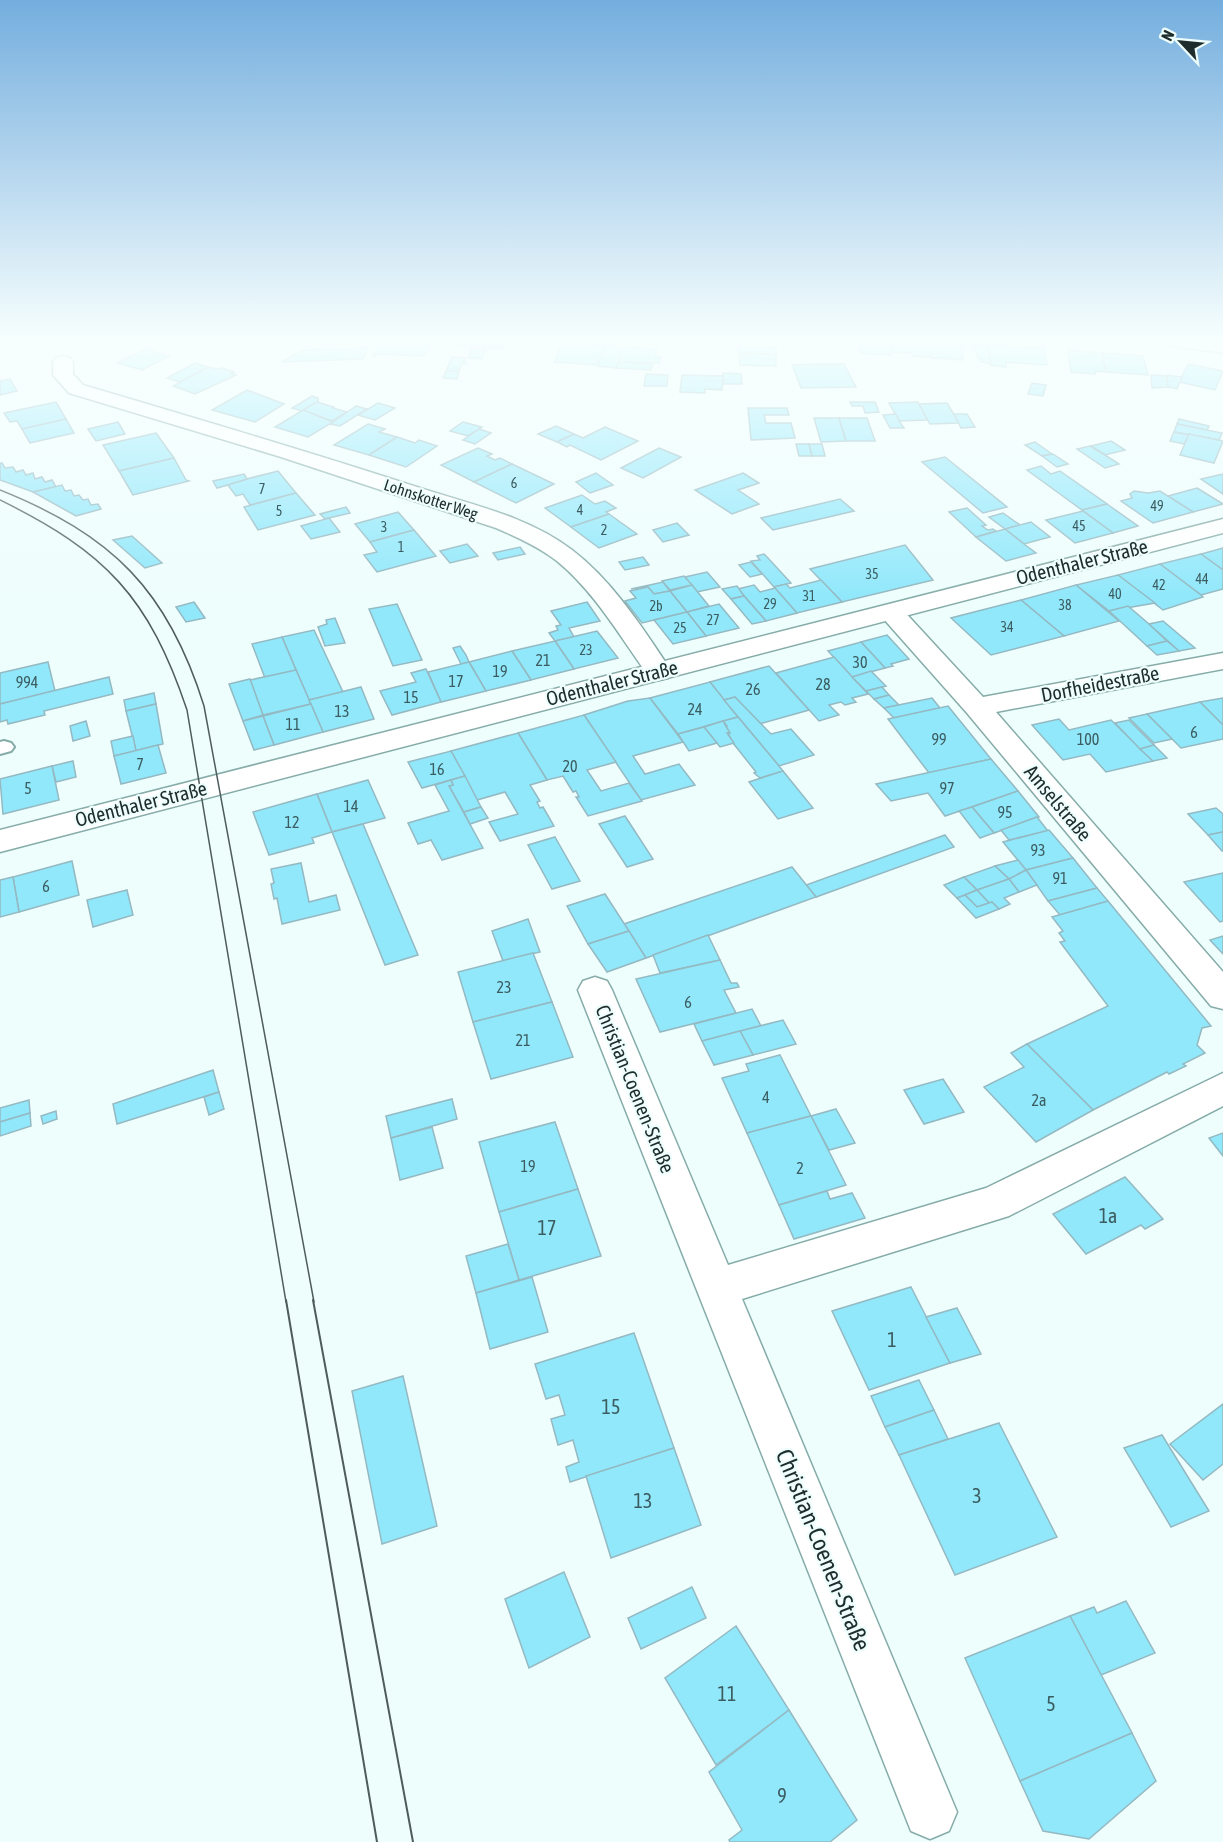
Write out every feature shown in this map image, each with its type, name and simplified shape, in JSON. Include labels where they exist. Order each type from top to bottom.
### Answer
[{"type":"street","name":"Lohnskotter Weg","points":[[198,425],[289,452],[504,523],[533,536],[571,561],[594,584],[658,672]]},
{"type":"street","name":"Odenthaler Straße","points":[[0,841],[1223,526]]},
{"type":"street","name":"Amselstraße","points":[[891,612],[977,707],[1223,996]]},
{"type":"street","name":"Dorfheidestraße","points":[[977,707],[1223,661]]},
{"type":"street","name":"Christian-Coenen-Straße","points":[[595,990],[930,1812]]},
{"type":"street","points":[[716,1288],[995,1203],[1223,1088]]},
{"type":"building","points":[[19,425],[40,425],[22,429]]},
{"type":"building","points":[[40,425],[69,425],[74,433],[30,443],[22,429]]},
{"type":"building","points":[[105,425],[120,425],[125,434],[96,441],[88,429]]},
{"type":"building","points":[[278,425],[328,425],[308,437],[275,427]]},
{"type":"building","points":[[366,425],[385,429],[379,432],[397,437],[369,455],[334,445]]},
{"type":"building","points":[[459,425],[482,427],[468,436],[450,431]]},
{"type":"building","points":[[750,425],[792,425],[795,438],[751,440]]},
{"type":"building","points":[[816,425],[841,425],[846,441],[821,442]]},
{"type":"building","points":[[841,425],[869,425],[875,441],[846,441]]},
{"type":"building","points":[[888,425],[902,425],[904,428],[890,428]]},
{"type":"building","points":[[959,425],[974,425],[975,427],[961,428]]},
{"type":"building","points":[[1177,425],[1182,425],[1222,433],[1219,440],[1174,432]]},
{"type":"building","points":[[1182,425],[1209,426],[1207,430]]},
{"type":"building","points":[[556,426],[574,434],[557,442],[538,434]]},
{"type":"building","points":[[605,427],[638,441],[601,460],[570,445],[567,447],[557,442],[574,434],[583,438]]},
{"type":"building","points":[[479,429],[491,433],[475,444],[463,440]]},
{"type":"building","points":[[1174,432],[1189,435],[1184,444],[1170,441]]},
{"type":"building","points":[[156,433],[174,458],[119,471],[103,445]]},
{"type":"building","points":[[1189,434],[1223,441],[1214,463],[1180,455]]},
{"type":"building","points":[[397,437],[415,443],[419,440],[437,446],[406,467],[369,455]]},
{"type":"building","points":[[1111,441],[1125,450],[1105,455],[1091,446]]},
{"type":"building","points":[[1035,442],[1052,454],[1042,456],[1025,445]]},
{"type":"building","points":[[796,444],[809,444],[812,456],[799,456]]},
{"type":"building","points":[[809,444],[822,444],[825,456],[812,456]]},
{"type":"building","points":[[1090,446],[1119,464],[1105,468],[1077,449]]},
{"type":"building","points":[[478,448],[492,454],[487,456],[495,460],[500,458],[512,464],[474,482],[441,465]]},
{"type":"building","points":[[659,448],[681,457],[643,478],[621,468]]},
{"type":"building","points":[[1053,454],[1068,464],[1057,467],[1042,456]]},
{"type":"building","points":[[945,457],[1007,507],[983,513],[922,462]]},
{"type":"building","points":[[174,458],[186,480],[189,481],[133,495],[119,471]]},
{"type":"building","points":[[0,463],[5,468],[13,467],[16,472],[23,470],[26,475],[33,473],[35,479],[42,477],[45,482],[52,480],[56,487],[33,492],[0,480]]},
{"type":"building","points":[[512,464],[554,484],[516,503],[474,482]]},
{"type":"building","points":[[1041,466],[1051,474],[1060,471],[1107,504],[1082,510],[1027,470]]},
{"type":"building","points":[[278,471],[296,493],[250,505],[243,494],[236,496],[227,484]]},
{"type":"building","points":[[596,473],[613,485],[590,493],[576,482]]},
{"type":"building","points":[[743,473],[759,483],[738,490],[759,504],[732,514],[695,490]]},
{"type":"building","points":[[244,474],[247,479],[217,488],[213,481]]},
{"type":"building","points":[[1223,474],[1223,494],[1201,479]]},
{"type":"building","points":[[62,485],[65,491],[71,490],[74,496],[79,495],[83,500],[88,499],[91,505],[98,504],[101,509],[76,516],[33,492]]},
{"type":"building","points":[[1197,488],[1223,504],[1193,512],[1168,496]]},
{"type":"building","points":[[1134,491],[1148,493],[1160,491],[1193,512],[1153,523],[1121,501],[1132,498],[1130,494]]},
{"type":"building","points":[[296,493],[315,515],[258,530],[244,507]]},
{"type":"building","points":[[582,495],[595,504],[605,501],[616,508],[606,512],[609,514],[571,527],[545,508]]},
{"type":"building","points":[[840,499],[854,511],[773,530],[761,518]]},
{"type":"building","points":[[1107,504],[1138,526],[1113,533],[1082,510]]},
{"type":"building","points":[[346,507],[350,513],[325,519],[320,514]]},
{"type":"building","points":[[967,508],[986,525],[982,526],[996,531],[976,537],[949,512]]},
{"type":"building","points":[[1083,511],[1113,533],[1075,543],[1046,520]]},
{"type":"building","points":[[398,512],[414,530],[370,542],[355,524]]},
{"type":"building","points":[[1003,513],[1020,525],[1005,529],[989,517]]},
{"type":"building","points":[[609,514],[637,534],[599,548],[571,527]]},
{"type":"building","points":[[329,518],[340,532],[311,539],[301,526]]},
{"type":"building","points":[[1031,522],[1050,537],[1024,544],[1005,529]]},
{"type":"building","points":[[677,523],[689,535],[663,542],[653,530]]},
{"type":"building","points":[[1005,529],[1036,553],[1006,561],[976,537]]},
{"type":"building","points":[[414,530],[436,556],[377,572],[364,555],[377,552],[370,542]]},
{"type":"building","points":[[132,536],[162,563],[145,568],[113,540]]},
{"type":"building","points":[[467,544],[478,556],[450,563],[440,551]]},
{"type":"building","points":[[905,545],[933,580],[842,602],[810,569]]},
{"type":"building","points":[[520,547],[525,554],[498,560],[493,553]]},
{"type":"building","points":[[1223,548],[1223,570],[1201,554]]},
{"type":"building","points":[[764,554],[791,583],[774,587],[751,561],[760,560],[757,556]]},
{"type":"building","points":[[1201,554],[1223,570],[1223,589],[1201,595],[1160,564]]},
{"type":"building","points":[[643,557],[649,565],[625,570],[619,562]]},
{"type":"building","points":[[751,562],[762,574],[750,577],[739,565]]},
{"type":"building","points":[[1160,564],[1203,597],[1163,610],[1118,575]]},
{"type":"building","points":[[707,572],[720,587],[697,592],[685,577]]},
{"type":"building","points":[[1118,575],[1155,603],[1109,611],[1076,585]]},
{"type":"building","points":[[684,576],[692,585],[670,590],[662,581]]},
{"type":"building","points":[[821,580],[842,602],[797,613],[774,587],[786,584],[790,588]]},
{"type":"building","points":[[663,582],[670,591],[654,594],[648,587],[631,589]]},
{"type":"building","points":[[692,585],[709,606],[687,612],[670,591]]},
{"type":"building","points":[[754,585],[760,592],[775,588],[797,613],[766,621],[738,589]]},
{"type":"building","points":[[1076,585],[1119,621],[1064,636],[1021,600]]},
{"type":"building","points":[[737,586],[744,596],[731,599],[722,589]]},
{"type":"building","points":[[648,587],[654,594],[670,591],[687,612],[642,623],[625,601],[636,598],[630,591]]},
{"type":"building","points":[[744,596],[766,621],[752,624],[731,599]]},
{"type":"building","points":[[1021,600],[1064,636],[991,655],[951,618]]},
{"type":"building","points":[[194,602],[205,618],[186,622],[176,607]]},
{"type":"building","points":[[587,602],[600,621],[569,628],[574,637],[555,641],[549,633],[558,630],[556,626],[561,625],[551,611]]},
{"type":"building","points":[[397,604],[422,660],[393,666],[369,609]]},
{"type":"building","points":[[719,604],[739,628],[706,636],[687,612]]},
{"type":"building","points":[[1128,606],[1167,641],[1147,646],[1109,611]]},
{"type":"building","points":[[687,612],[706,636],[673,644],[654,620]]},
{"type":"building","points":[[335,618],[345,643],[325,646],[318,627],[327,624],[326,620]]},
{"type":"building","points":[[1163,621],[1195,648],[1179,651],[1149,624]]},
{"type":"building","points":[[314,630],[343,692],[309,700],[282,637]]},
{"type":"building","points":[[597,631],[618,658],[574,669],[555,641]]},
{"type":"building","points":[[887,635],[909,659],[885,668],[861,642]]},
{"type":"building","points":[[282,637],[296,670],[265,678],[252,644]]},
{"type":"building","points":[[555,641],[574,669],[531,680],[512,651]]},
{"type":"building","points":[[1167,641],[1179,651],[1157,655],[1147,646]]},
{"type":"building","points":[[861,642],[885,668],[852,677],[828,651]]},
{"type":"building","points":[[460,646],[469,662],[461,664],[453,648]]},
{"type":"building","points":[[512,651],[531,680],[486,691],[469,662]]},
{"type":"building","points":[[834,657],[868,694],[852,698],[856,702],[829,705],[839,715],[819,721],[776,673]]},
{"type":"building","points":[[48,662],[55,691],[0,704],[0,673]]},
{"type":"building","points":[[469,662],[486,691],[441,702],[428,672]]},
{"type":"building","points":[[769,666],[809,710],[759,724],[735,697],[724,700],[710,682]]},
{"type":"building","points":[[426,669],[441,702],[392,715],[380,691],[416,682],[411,673]]},
{"type":"building","points":[[296,670],[311,704],[263,715],[250,680]]},
{"type":"building","points":[[871,671],[886,686],[866,691],[852,677]]},
{"type":"building","points":[[109,677],[113,694],[44,711],[45,715],[8,724],[7,720],[0,722],[0,704]]},
{"type":"building","points":[[250,679],[263,715],[243,721],[229,684]]},
{"type":"building","points":[[710,682],[738,717],[678,734],[650,698]]},
{"type":"building","points":[[361,687],[374,719],[323,732],[309,700]]},
{"type":"building","points":[[882,687],[889,695],[874,699],[866,691]]},
{"type":"building","points":[[154,693],[156,704],[126,711],[124,700]]},
{"type":"building","points":[[889,695],[899,705],[884,708],[874,699]]},
{"type":"building","points":[[735,697],[771,734],[791,729],[814,755],[779,766],[724,700]]},
{"type":"building","points":[[650,698],[683,742],[633,756],[645,774],[679,764],[695,785],[641,800],[584,715],[628,701]]},
{"type":"building","points":[[932,698],[940,708],[894,718],[884,708]]},
{"type":"building","points":[[1223,698],[1223,725],[1200,702]]},
{"type":"building","points":[[1200,702],[1223,725],[1223,739],[1181,748],[1147,714]]},
{"type":"building","points":[[156,704],[163,744],[136,751],[126,711]]},
{"type":"building","points":[[311,704],[323,732],[274,745],[263,716]]},
{"type":"building","points":[[948,706],[991,759],[929,773],[888,719]]},
{"type":"building","points":[[1147,714],[1172,739],[1154,743],[1129,718]]},
{"type":"building","points":[[584,715],[616,762],[587,770],[601,791],[629,783],[642,801],[588,816],[576,797],[579,797],[576,791],[573,792],[563,776],[547,780],[518,733]]},
{"type":"building","points":[[263,716],[274,745],[254,750],[243,721]]},
{"type":"building","points":[[738,717],[783,771],[760,778],[754,773],[756,772],[733,743],[723,721]]},
{"type":"building","points":[[1059,719],[1069,730],[1111,720],[1153,761],[1106,772],[1090,754],[1063,760],[1032,725]]},
{"type":"building","points":[[1129,720],[1154,745],[1140,749],[1115,723]]},
{"type":"building","points":[[86,721],[90,736],[73,741],[70,726]]},
{"type":"building","points":[[723,721],[734,743],[720,747],[704,727]]},
{"type":"building","points":[[704,727],[717,743],[689,751],[678,734]]},
{"type":"building","points":[[518,733],[547,780],[530,785],[540,801],[537,802],[540,808],[543,807],[554,826],[500,841],[489,822],[518,814],[505,792],[477,800],[451,751]]},
{"type":"building","points":[[133,736],[136,751],[114,756],[111,741]]},
{"type":"building","points":[[158,745],[166,773],[121,784],[114,756]]},
{"type":"building","points":[[1154,745],[1167,758],[1153,761],[1140,749]]},
{"type":"building","points":[[451,751],[465,776],[422,788],[408,762]]},
{"type":"building","points":[[991,759],[1018,791],[945,816],[928,793],[891,801],[876,784]]},
{"type":"building","points":[[73,761],[76,777],[56,782],[52,766]]},
{"type":"building","points":[[52,766],[59,800],[3,814],[0,779]]},
{"type":"building","points":[[783,771],[813,808],[778,819],[749,782]]},
{"type":"building","points":[[465,776],[481,807],[464,812],[449,786],[453,785],[451,780]]},
{"type":"building","points":[[368,780],[385,818],[332,832],[317,794]]},
{"type":"building","points":[[451,780],[453,785],[449,786],[483,848],[442,860],[431,840],[418,844],[408,823],[449,811],[435,785]]},
{"type":"building","points":[[1018,791],[1039,817],[994,833],[972,807]]},
{"type":"building","points":[[317,794],[332,832],[312,838],[314,843],[269,855],[253,812]]},
{"type":"building","points":[[481,807],[488,818],[470,824],[464,812]]},
{"type":"building","points":[[972,807],[994,833],[980,838],[959,811]]},
{"type":"building","points":[[1216,808],[1223,814],[1223,832],[1208,835],[1188,814]]},
{"type":"building","points":[[625,816],[653,859],[627,867],[599,824]]},
{"type":"building","points":[[1037,817],[1048,831],[1009,840],[1001,830]]},
{"type":"building","points":[[363,824],[418,955],[385,965],[332,832]]},
{"type":"building","points":[[1049,830],[1073,858],[1026,870],[1003,842]]},
{"type":"building","points":[[1223,832],[1223,851],[1222,851],[1208,835]]},
{"type":"building","points":[[945,835],[954,847],[816,897],[806,885]]},
{"type":"building","points":[[555,837],[580,881],[552,889],[528,845]]},
{"type":"building","points":[[1073,858],[1097,888],[1048,901],[1026,870]]},
{"type":"building","points":[[1018,860],[1026,870],[1009,879],[995,866]]},
{"type":"building","points":[[72,861],[79,895],[19,912],[13,877]]},
{"type":"building","points":[[301,863],[309,902],[336,895],[340,910],[282,924],[277,898],[274,899],[271,884],[274,883],[271,869]]},
{"type":"building","points":[[995,866],[1009,879],[977,890],[964,877]]},
{"type":"building","points":[[792,867],[816,897],[646,958],[624,924]]},
{"type":"building","points":[[1026,870],[1037,885],[1019,892],[1009,879]]},
{"type":"building","points":[[1223,873],[1223,921],[1220,922],[1184,882]]},
{"type":"building","points":[[13,877],[19,912],[0,917],[0,880]]},
{"type":"building","points":[[964,877],[977,890],[957,898],[944,885]]},
{"type":"building","points":[[1009,879],[1019,892],[1004,898],[1010,904],[999,909],[992,902],[989,903],[977,890]]},
{"type":"building","points":[[1097,888],[1108,901],[1060,915],[1048,901]]},
{"type":"building","points":[[127,890],[133,915],[93,927],[87,900]]},
{"type":"building","points":[[977,890],[989,903],[977,907],[965,895]]},
{"type":"building","points":[[605,894],[629,931],[588,944],[567,906]]},
{"type":"building","points":[[965,895],[977,907],[992,902],[999,909],[976,918],[957,898]]},
{"type":"building","points":[[1108,901],[1211,1026],[1202,1028],[1197,1045],[1205,1053],[1183,1064],[1186,1066],[1169,1074],[1167,1072],[1093,1110],[1027,1044],[1108,1006],[1060,942],[1065,941],[1059,933],[1063,931],[1052,917]]},
{"type":"building","points":[[528,919],[540,952],[503,961],[492,931]]},
{"type":"building","points":[[629,931],[646,958],[607,972],[588,944]]},
{"type":"building","points":[[708,935],[720,960],[660,973],[653,955]]},
{"type":"building","points":[[1223,936],[1223,954],[1210,940]]},
{"type":"building","points":[[533,953],[552,1002],[473,1022],[458,972]]},
{"type":"building","points":[[720,960],[731,983],[737,983],[739,987],[724,990],[736,1013],[660,1032],[636,979]]},
{"type":"building","points":[[552,1002],[573,1057],[491,1079],[473,1022]]},
{"type":"building","points":[[752,1009],[761,1026],[702,1041],[694,1024]]},
{"type":"building","points":[[783,1020],[796,1044],[753,1055],[740,1031]]},
{"type":"building","points":[[740,1031],[753,1055],[714,1065],[702,1041]]},
{"type":"building","points":[[1027,1044],[1093,1110],[1036,1142],[984,1087],[1024,1067],[1011,1053]]},
{"type":"building","points":[[780,1055],[811,1116],[747,1133],[722,1078],[749,1071],[746,1064]]},
{"type":"building","points":[[213,1070],[219,1092],[117,1124],[113,1104]]},
{"type":"building","points":[[943,1079],[964,1112],[924,1124],[904,1090]]},
{"type":"building","points":[[219,1092],[224,1109],[209,1115],[204,1097]]},
{"type":"building","points":[[452,1099],[457,1119],[391,1138],[386,1116]]},
{"type":"building","points":[[29,1100],[30,1113],[0,1122],[0,1108]]},
{"type":"building","points":[[836,1109],[855,1143],[829,1150],[811,1116]]},
{"type":"building","points":[[56,1111],[57,1119],[43,1124],[41,1116]]},
{"type":"building","points":[[30,1113],[31,1126],[0,1136],[0,1122]]},
{"type":"building","points":[[811,1116],[846,1185],[779,1205],[747,1133]]},
{"type":"building","points":[[555,1122],[578,1189],[499,1212],[479,1142]]},
{"type":"building","points":[[432,1127],[443,1168],[400,1180],[391,1138]]},
{"type":"building","points":[[1223,1133],[1223,1156],[1209,1138]]},
{"type":"building","points":[[1125,1177],[1163,1219],[1145,1229],[1141,1225],[1086,1254],[1053,1214]]},
{"type":"building","points":[[578,1189],[601,1256],[519,1280],[499,1212]]},
{"type":"building","points":[[827,1191],[830,1199],[852,1193],[865,1218],[794,1239],[779,1205]]},
{"type":"building","points":[[508,1244],[519,1280],[476,1293],[466,1256]]},
{"type":"building","points":[[532,1277],[548,1332],[490,1349],[476,1293]]},
{"type":"building","points":[[911,1287],[950,1363],[869,1390],[832,1311]]},
{"type":"building","points":[[957,1308],[981,1354],[950,1363],[926,1317]]},
{"type":"building","points":[[634,1333],[674,1448],[570,1482],[566,1467],[579,1462],[573,1440],[558,1445],[551,1419],[565,1415],[559,1395],[546,1399],[535,1364]]},
{"type":"building","points":[[403,1376],[437,1526],[382,1544],[352,1391]]},
{"type":"building","points":[[919,1380],[934,1410],[885,1427],[871,1396]]},
{"type":"building","points":[[1223,1404],[1223,1464],[1203,1480],[1170,1444]]},
{"type":"building","points":[[934,1410],[948,1439],[899,1455],[885,1427]]},
{"type":"building","points":[[999,1423],[1057,1537],[955,1575],[899,1455]]},
{"type":"building","points":[[1162,1435],[1209,1511],[1171,1527],[1124,1448]]},
{"type":"building","points":[[674,1448],[701,1525],[611,1558],[586,1476]]},
{"type":"building","points":[[564,1572],[590,1637],[529,1668],[505,1599]]},
{"type":"building","points":[[692,1587],[706,1618],[641,1649],[628,1618]]},
{"type":"building","points":[[1126,1601],[1155,1653],[1101,1675],[1070,1616],[1094,1607],[1097,1613]]},
{"type":"building","points":[[1070,1616],[1132,1733],[1020,1781],[965,1658]]},
{"type":"building","points":[[736,1626],[789,1710],[716,1765],[665,1678]]},
{"type":"building","points":[[789,1710],[857,1820],[830,1842],[730,1842],[729,1840],[742,1830],[709,1772]]},
{"type":"building","points":[[1132,1733],[1156,1781],[1089,1839],[1043,1831],[1020,1781]]},
{"type":"tram line","points":[[0,490],[74,526],[130,571],[153,599],[173,630],[189,665],[204,706],[314,1302]]},
{"type":"tram line","points":[[0,500],[69,539],[119,582],[157,637],[187,710],[286,1302]]},
{"type":"tram line","points":[[286,1300],[377,1842]]},
{"type":"tram line","points":[[313,1300],[413,1842]]}]
